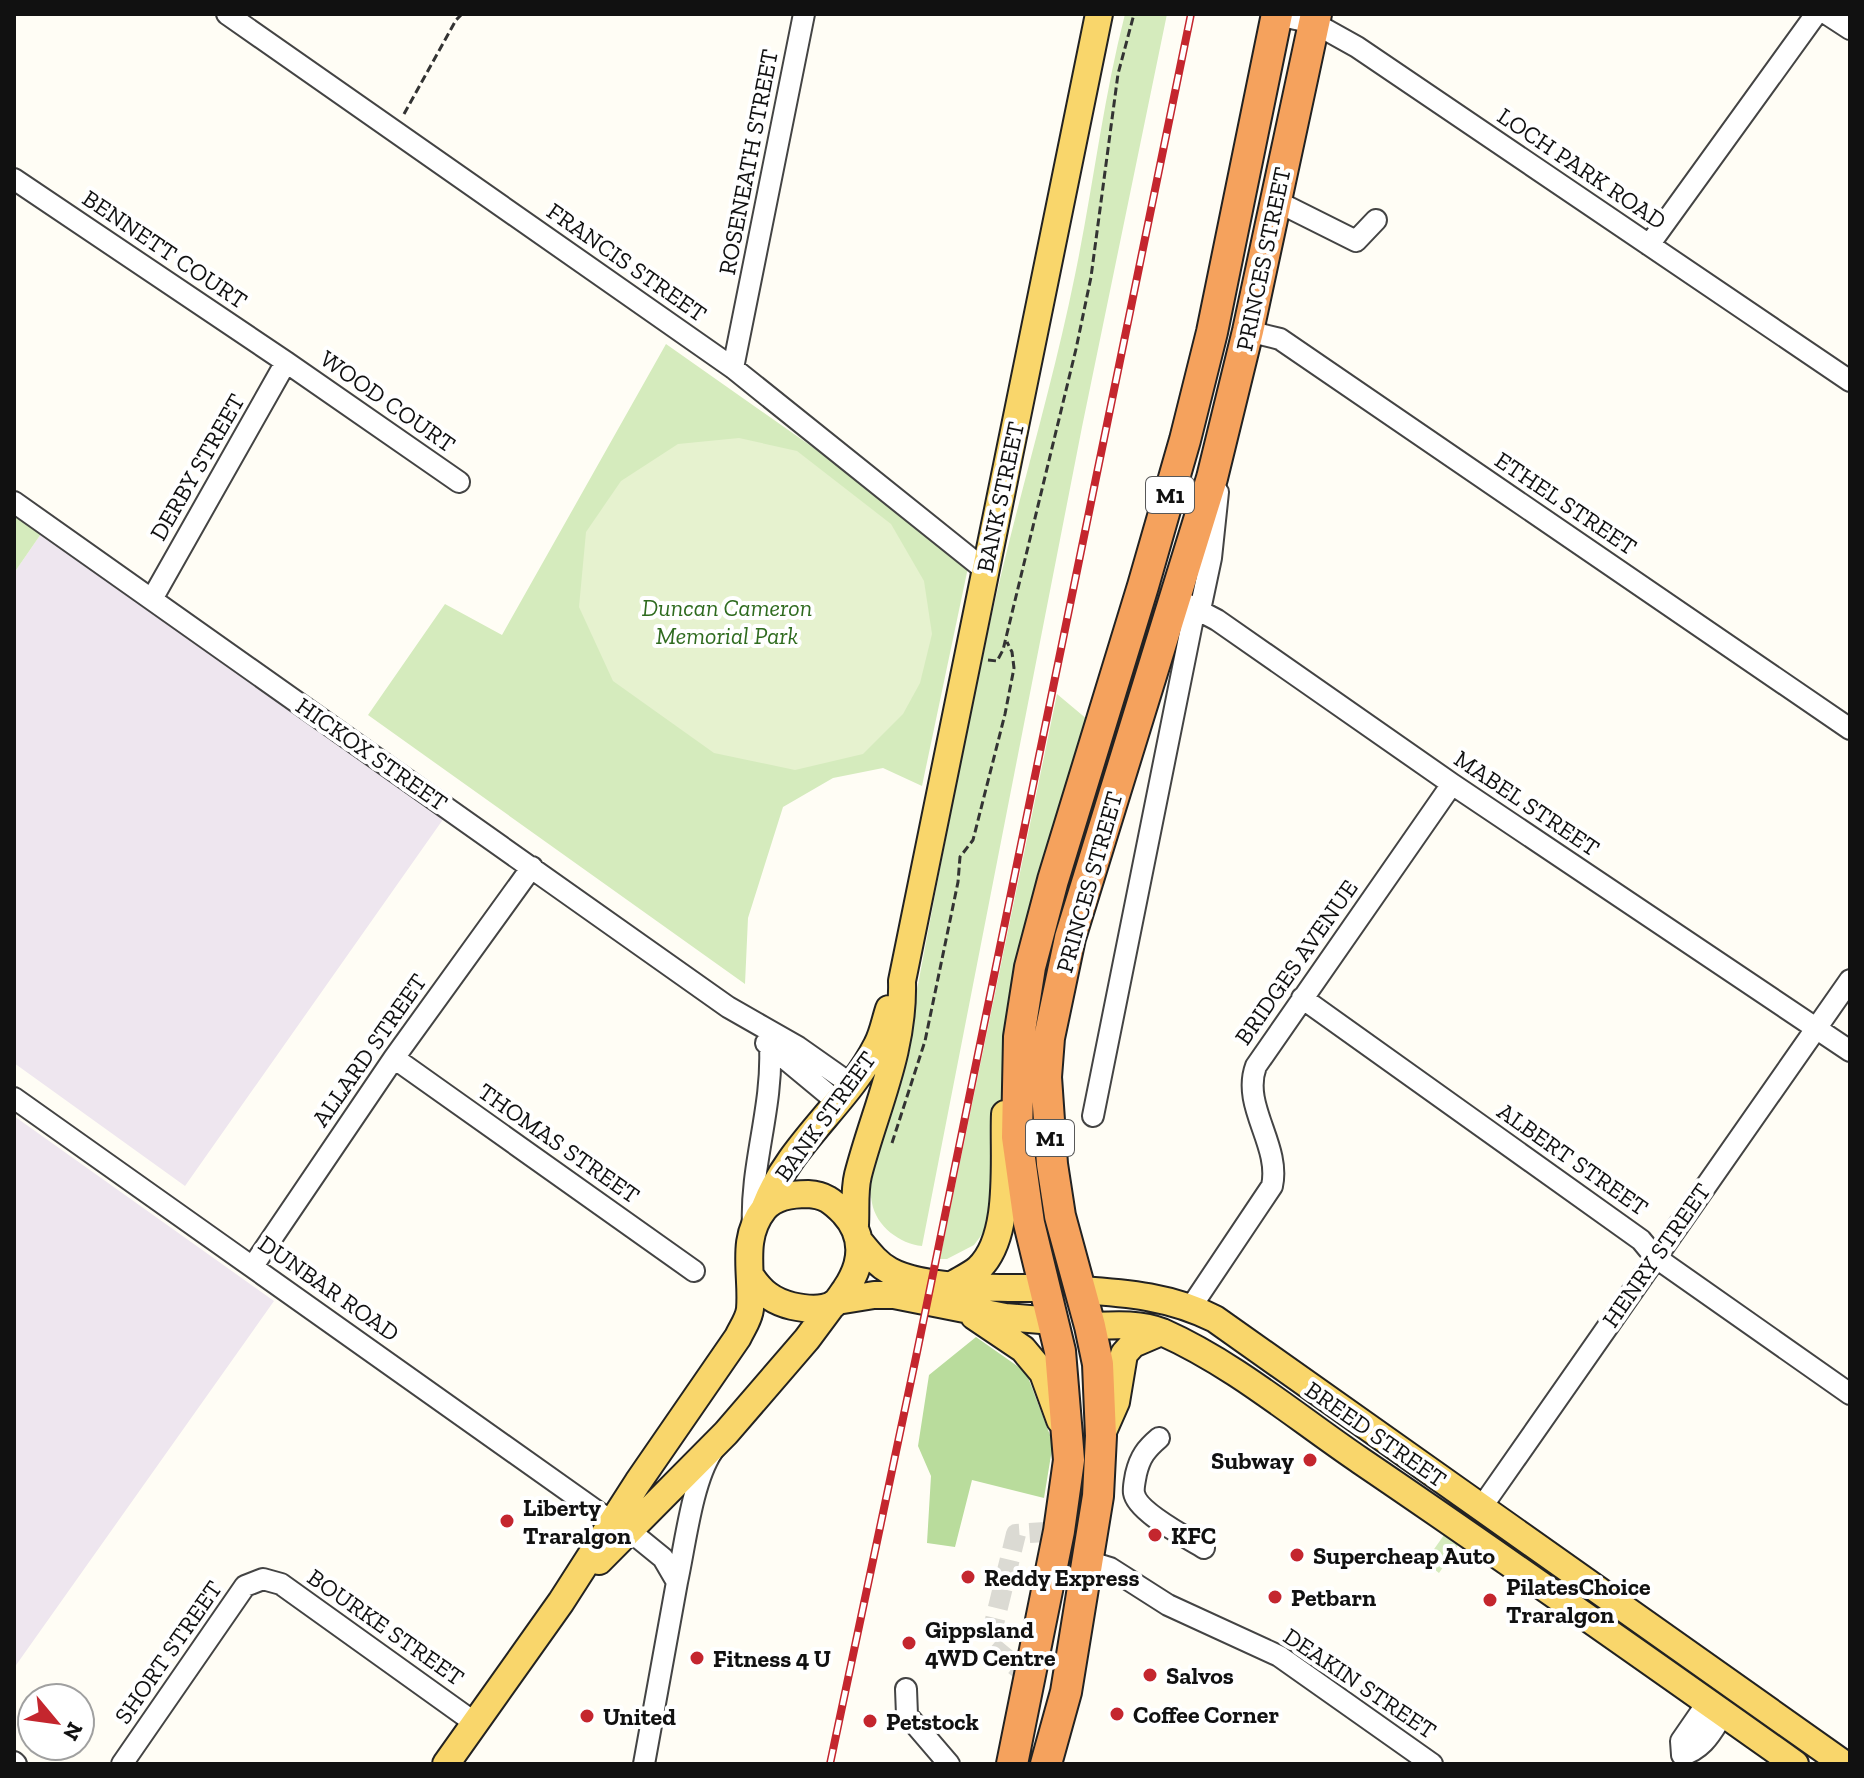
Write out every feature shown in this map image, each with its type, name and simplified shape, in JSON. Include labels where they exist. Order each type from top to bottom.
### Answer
[{"type":"highway","name":"PRINCES STREET","points":[[1012,1764],[1068,1482],[1063,1376],[1029,1223],[1017,1137],[1019,1037],[1030,967],[1053,880],[1185,440],[1212,332],[1277,14]]},
{"type":"highway","name":"PRINCES STREET","points":[[1046,1764],[1066,1692],[1098,1496],[1101,1436],[1098,1364],[1060,1216],[1052,1164],[1046,1077],[1049,1038],[1070,938],[1190,605],[1218,452],[1248,331],[1315,19]]},
{"type":"highway","points":[[1143,586],[1190,605]]},
{"type":"highway","name":"BREED STREET","points":[[1043,1288],[1080,1290]]},
{"type":"highway","name":"BREED STREET","points":[[1053,1321],[1090,1326]]},
{"type":"highway","points":[[1020,1725],[1039,1685],[1062,1579],[1072,1563],[1087,1561]]},
{"type":"main road","name":"BANK STREET","points":[[857,1233],[857,1179],[872,1123],[891,1073],[903,1005],[902,981],[1099,14]]},
{"type":"main road","name":"BANK STREET","points":[[759,1217],[777,1179],[878,1044],[890,1004],[902,981]]},
{"type":"main road","points":[[1019,1037],[1005,1113],[1003,1200],[998,1236],[956,1297],[1023,1349],[1043,1373],[1067,1437]]},
{"type":"main road","name":"HICKOX STREET","points":[[844,1093],[878,1110]]},
{"type":"main road","points":[[446,1764],[561,1602],[622,1527],[738,1337],[750,1312],[749,1245],[759,1217],[780,1197],[818,1195],[829,1198],[857,1233],[859,1261],[856,1273],[807,1339],[726,1433],[622,1527]]},
{"type":"main road","name":"BREED STREET","points":[[857,1233],[875,1259],[891,1271],[1005,1317],[1053,1321]]},
{"type":"main road","points":[[750,1275],[759,1289],[783,1303],[818,1309],[835,1303]]},
{"type":"main road","name":"BREED STREET","points":[[835,1303],[874,1295],[956,1297],[1043,1288]]},
{"type":"main road","name":"BREED STREET","points":[[1080,1290],[1166,1299],[1215,1319],[1314,1392],[1844,1764]]},
{"type":"main road","name":"BREED STREET","points":[[1090,1326],[1147,1327],[1232,1369],[1292,1415],[1795,1764]]},
{"type":"main road","points":[[1101,1436],[1116,1402],[1124,1354],[1133,1344],[1161,1332]]},
{"type":"main road","name":"HENRY STREET","points":[[1464,1532],[1481,1508]]},
{"type":"main road","points":[[1715,1707],[1731,1684]]},
{"type":"street","name":"FRANCIS STREET","points":[[227,14],[733,368],[985,570]]},
{"type":"street","name":"ROSENEATH STREET","points":[[733,368],[804,14]]},
{"type":"street","name":"LOCH PARK ROAD","points":[[1277,14],[1315,19],[1850,381]]},
{"type":"street","points":[[1649,245],[1816,14]]},
{"type":"street","points":[[1827,14],[1850,29]]},
{"type":"street","name":"BENNETT COURT","points":[[14,179],[286,362]]},
{"type":"street","points":[[1276,201],[1356,241],[1376,220]]},
{"type":"street","name":"ETHEL STREET","points":[[1248,331],[1280,339],[1850,729]]},
{"type":"street","name":"WOOD COURT","points":[[286,362],[459,482]]},
{"type":"street","name":"DERBY STREET","points":[[152,599],[286,362]]},
{"type":"street","name":"HICKOX STREET","points":[[14,502],[776,1042],[831,1068],[844,1093]]},
{"type":"street","points":[[1093,1116],[1190,605]]},
{"type":"street","name":"MABEL STREET","points":[[1190,605],[1850,1051]]},
{"type":"street","name":"BRIDGES AVENUE","points":[[1191,1307],[1272,1186],[1274,1165],[1254,1095],[1252,1075],[1263,1054],[1452,784]]},
{"type":"street","name":"ALLARD STREET","points":[[253,1266],[394,1058],[532,867]]},
{"type":"street","name":"HENRY STREET","points":[[1481,1508],[1850,980]]},
{"type":"street","name":"ALBERT STREET","points":[[1302,998],[1641,1240],[1655,1257],[1850,1394]]},
{"type":"street","points":[[759,1217],[752,1202],[776,1042]]},
{"type":"street","name":"THOMAS STREET","points":[[394,1058],[694,1271]]},
{"type":"street","name":"DUNBAR ROAD","points":[[14,1098],[622,1527],[663,1558],[677,1582]]},
{"type":"street","points":[[1292,1415],[1314,1392]]},
{"type":"street","points":[[644,1764],[677,1582],[703,1471],[726,1433]]},
{"type":"street","points":[[1159,1438],[1143,1452],[1133,1491],[1135,1498],[1147,1511],[1204,1548]]},
{"type":"street","name":"DEAKIN STREET","points":[[1087,1561],[1110,1568],[1168,1605],[1279,1656],[1432,1764]]},
{"type":"street","name":"BOURKE STREET","points":[[263,1579],[281,1584],[475,1723]]},
{"type":"street","name":"SHORT STREET","points":[[122,1764],[245,1586],[263,1579]]},
{"type":"street","points":[[906,1689],[907,1715],[949,1764]]},
{"type":"street","points":[[1679,1760],[1694,1752],[1710,1735],[1718,1722],[1715,1707]]},
{"type":"path","points":[[393,130],[462,14]]},
{"type":"path","points":[[968,657],[997,661],[1006,640],[1085,306],[1118,74],[1134,14]]},
{"type":"path","points":[[889,1151],[925,1041],[958,882],[960,857],[973,840],[1005,714],[1014,668],[1012,652],[1006,640]]},
{"type":"shaded area","points":[[43,531],[444,818],[185,1186],[14,1063],[14,573]]},
{"type":"shaded area","points":[[14,1116],[274,1301],[14,1668]]},
{"type":"green space","points":[[1125,14],[1167,14],[1082,427],[922,1246],[914,1245],[898,1238],[878,1219],[872,1203],[871,1170],[879,1136],[905,1061],[981,665],[1066,318]]},
{"type":"green space","name":"Duncan Cameron Memorial Park","points":[[666,344],[970,558],[922,786],[883,768],[833,778],[783,807],[748,918],[745,984],[368,715],[445,604],[502,635]]},
{"type":"green space","points":[[739,438],[797,451],[891,524],[924,581],[932,634],[920,683],[903,714],[863,754],[795,770],[714,753],[613,681],[579,607],[586,532],[621,481],[678,444]]},
{"type":"green space","points":[[14,511],[43,531],[14,573]]},
{"type":"green space","points":[[1057,694],[1088,720],[1007,1027],[997,1182],[986,1229],[974,1245],[947,1259],[940,1259]]},
{"type":"green space","points":[[976,1337],[1026,1372],[1053,1443],[1044,1498],[972,1480],[955,1547],[927,1543],[931,1476],[918,1446],[929,1375]]},
{"type":"green space","points":[[1444,1535],[1458,1545],[1439,1573],[1425,1562]]},
{"type":"tunnel","points":[[1030,1678],[989,1644],[1016,1534],[1059,1531]]},
{"type":"railway","points":[[830,1764],[1191,14]]},
{"type":"place","name":"Subway","points":[[1310,1460]]},
{"type":"place","name":"Liberty Traralgon","points":[[507,1521]]},
{"type":"place","name":"KFC","points":[[1155,1535]]},
{"type":"place","name":"Supercheap Auto","points":[[1297,1555]]},
{"type":"place","name":"Reddy Express","points":[[968,1577]]},
{"type":"place","name":"Petbarn","points":[[1275,1597]]},
{"type":"place","name":"PilatesChoice Traralgon","points":[[1490,1600]]},
{"type":"place","name":"Gippsland 4WD Centre","points":[[909,1643]]},
{"type":"place","name":"Fitness 4 U","points":[[697,1658]]},
{"type":"place","name":"Salvos","points":[[1150,1675]]},
{"type":"place","name":"Coffee Corner","points":[[1117,1714]]},
{"type":"place","name":"United","points":[[587,1716]]},
{"type":"place","name":"Petstock","points":[[870,1721]]}]
